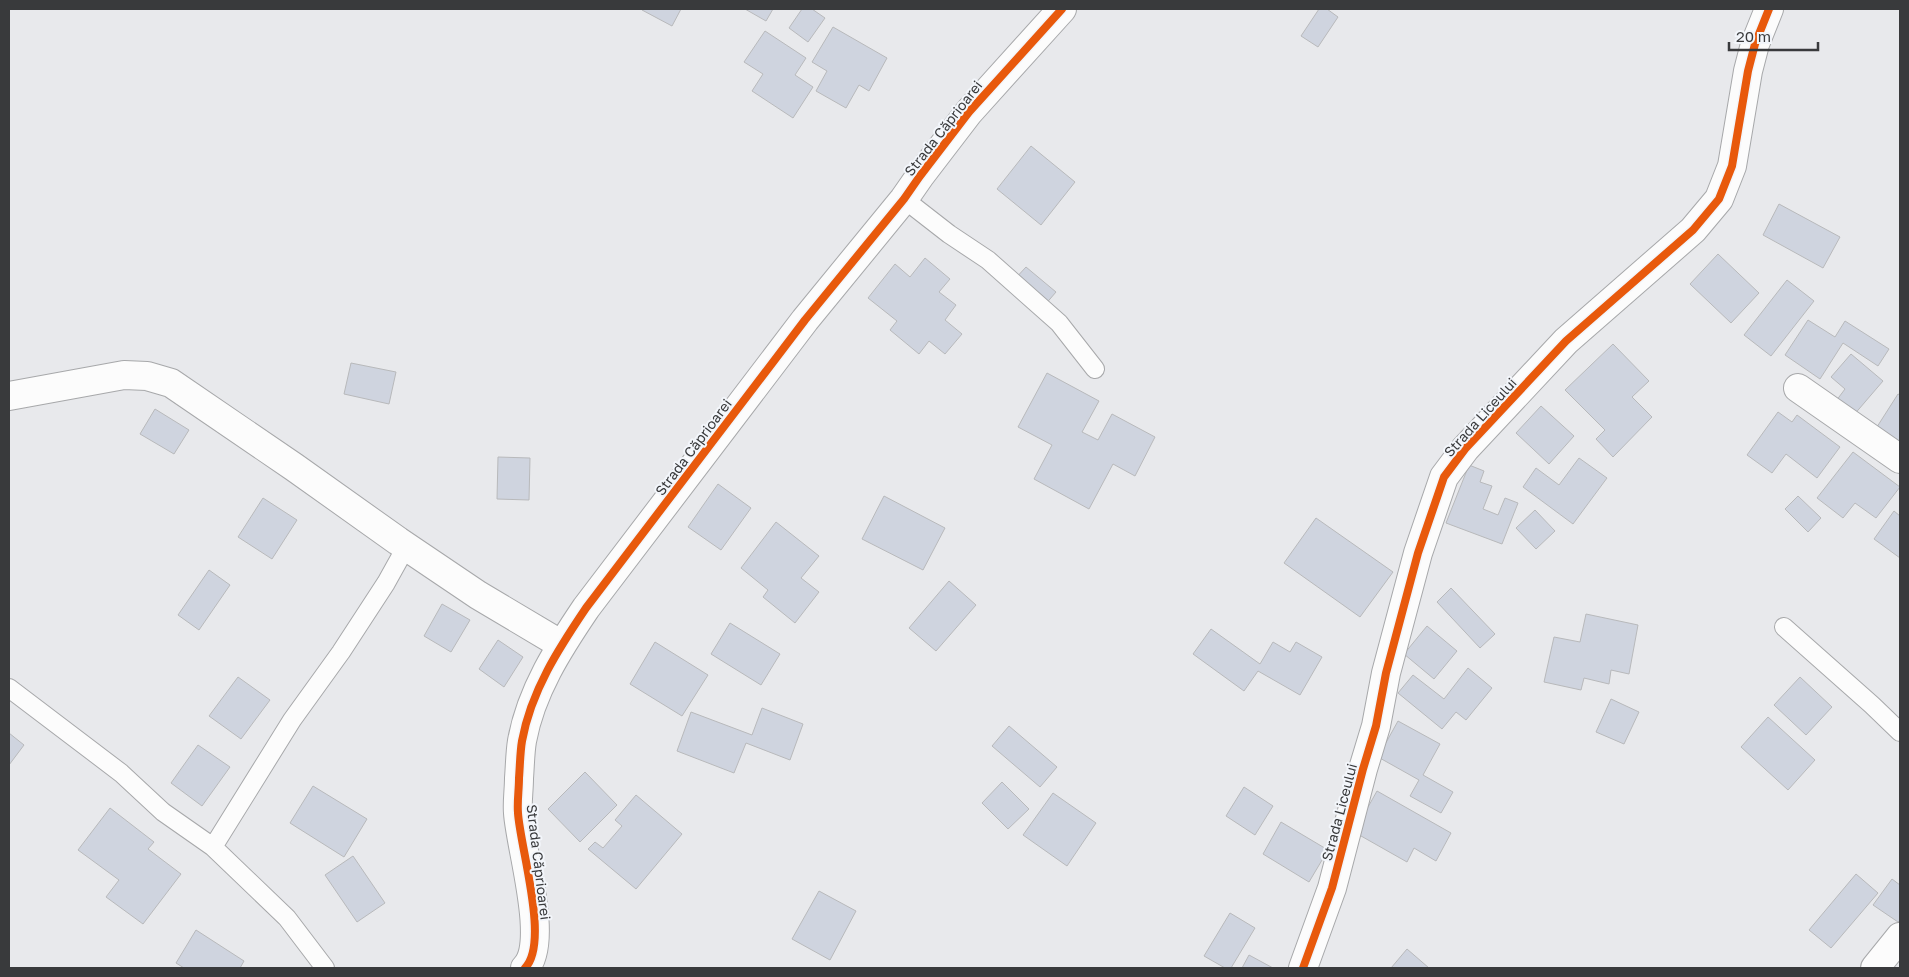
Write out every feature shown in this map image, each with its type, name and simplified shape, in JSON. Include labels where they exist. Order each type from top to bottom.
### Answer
[{"type":"street","name":"Strada Căprioarei","points":[[525,968],[531,962],[535,940],[531,888],[517,812],[522,740],[531,708],[547,671],[586,608],[805,320],[904,199],[969,112],[1062,9]]},
{"type":"street","name":"Strada Liceului","points":[[1303,968],[1332,888],[1376,726],[1386,673],[1418,553],[1444,477],[1465,449],[1566,341],[1693,230],[1719,198],[1732,166],[1748,70],[1768,9]]},
{"type":"street","points":[[9,396],[124,375],[147,376],[171,384],[294,467],[406,547],[478,595],[562,645]]},
{"type":"street","points":[[1798,388],[1900,459]]},
{"type":"street","points":[[1875,968],[1900,937]]},
{"type":"lane","points":[[904,199],[948,234],[988,260],[1059,323],[1095,369]]},
{"type":"lane","points":[[214,847],[292,720],[341,652],[386,583],[406,547]]},
{"type":"lane","points":[[1784,627],[1900,732]]},
{"type":"lane","points":[[9,688],[121,773],[163,812],[214,847],[286,918],[325,968]]},
{"type":"building","points":[[643,9],[681,9],[672,26]]},
{"type":"building","points":[[745,9],[773,9],[766,21]]},
{"type":"building","points":[[802,9],[812,9],[825,18],[808,42],[789,28]]},
{"type":"building","points":[[1319,9],[1327,9],[1338,17],[1318,47],[1301,36]]},
{"type":"building","points":[[833,27],[887,58],[869,91],[859,85],[846,108],[816,91],[827,71],[812,62]]},
{"type":"building","points":[[765,31],[806,58],[795,75],[813,87],[793,118],[752,91],[763,74],[744,62]]},
{"type":"building","points":[[1031,146],[1075,182],[1041,225],[997,189]]},
{"type":"building","points":[[1779,204],[1840,237],[1823,268],[1763,235]]},
{"type":"building","points":[[1718,254],[1759,293],[1731,323],[1690,284]]},
{"type":"building","points":[[925,258],[950,279],[939,292],[956,305],[945,320],[962,334],[945,354],[929,341],[919,354],[890,330],[897,321],[868,298],[895,264],[910,277]]},
{"type":"building","points":[[1026,267],[1056,292],[1044,306],[1013,281]]},
{"type":"building","points":[[1787,280],[1814,301],[1771,356],[1744,335]]},
{"type":"building","points":[[1808,320],[1835,337],[1845,321],[1889,349],[1878,366],[1843,343],[1820,379],[1785,355]]},
{"type":"building","points":[[1613,344],[1649,381],[1632,397],[1652,417],[1613,457],[1596,439],[1605,430],[1565,390]]},
{"type":"building","points":[[1851,354],[1883,381],[1853,416],[1836,401],[1845,389],[1831,377]]},
{"type":"building","points":[[351,363],[396,372],[389,404],[344,394]]},
{"type":"building","points":[[1047,373],[1099,401],[1082,432],[1098,440],[1112,414],[1155,437],[1135,476],[1113,464],[1089,509],[1034,479],[1052,445],[1018,427]]},
{"type":"building","points":[[1898,394],[1900,395],[1900,446],[1875,430]]},
{"type":"building","points":[[1541,406],[1574,436],[1549,464],[1516,433]]},
{"type":"building","points":[[155,409],[189,430],[174,454],[140,434]]},
{"type":"building","points":[[1778,412],[1792,422],[1797,415],[1840,447],[1817,478],[1786,454],[1772,473],[1747,455]]},
{"type":"building","points":[[1853,452],[1900,487],[1876,518],[1855,503],[1843,518],[1817,498]]},
{"type":"building","points":[[498,457],[530,458],[529,500],[497,499]]},
{"type":"building","points":[[1579,458],[1607,478],[1573,524],[1523,487],[1536,468],[1559,485]]},
{"type":"building","points":[[1469,465],[1484,471],[1480,482],[1492,486],[1483,509],[1498,515],[1505,498],[1518,503],[1502,544],[1446,523]]},
{"type":"building","points":[[718,484],[751,508],[721,550],[688,527]]},
{"type":"building","points":[[884,496],[945,528],[923,570],[862,539]]},
{"type":"building","points":[[1798,496],[1821,518],[1808,532],[1785,509]]},
{"type":"building","points":[[263,498],[297,520],[272,559],[238,537]]},
{"type":"building","points":[[1535,510],[1555,531],[1536,549],[1516,528]]},
{"type":"building","points":[[1894,511],[1900,516],[1900,558],[1874,539]]},
{"type":"building","points":[[1316,518],[1393,572],[1360,617],[1284,563]]},
{"type":"building","points":[[776,522],[819,556],[801,578],[819,592],[795,623],[763,597],[768,590],[741,568]]},
{"type":"building","points":[[209,570],[230,585],[199,630],[178,615]]},
{"type":"building","points":[[949,581],[976,605],[936,651],[909,628]]},
{"type":"building","points":[[1451,588],[1495,634],[1480,648],[1437,602]]},
{"type":"building","points":[[442,604],[470,620],[451,652],[424,636]]},
{"type":"building","points":[[1586,614],[1638,625],[1629,674],[1611,670],[1609,684],[1584,678],[1581,690],[1544,682],[1554,637],[1580,642]]},
{"type":"building","points":[[730,623],[780,654],[761,685],[711,654]]},
{"type":"building","points":[[1427,626],[1457,651],[1434,679],[1404,654]]},
{"type":"building","points":[[1211,629],[1260,664],[1273,642],[1290,652],[1296,642],[1322,657],[1300,695],[1258,671],[1244,691],[1193,654]]},
{"type":"building","points":[[498,640],[523,657],[504,687],[479,669]]},
{"type":"building","points":[[655,642],[708,675],[682,716],[630,684]]},
{"type":"building","points":[[1468,668],[1492,688],[1466,720],[1456,712],[1442,729],[1398,693],[1413,675],[1444,699]]},
{"type":"building","points":[[238,677],[270,700],[241,739],[209,716]]},
{"type":"building","points":[[1800,677],[1832,707],[1806,735],[1774,705]]},
{"type":"building","points":[[1611,699],[1639,712],[1624,744],[1596,732]]},
{"type":"building","points":[[762,708],[803,724],[790,760],[746,743],[734,773],[677,751],[691,712],[752,735]]},
{"type":"building","points":[[1768,717],[1815,760],[1788,790],[1741,747]]},
{"type":"building","points":[[1398,721],[1440,744],[1423,775],[1453,792],[1441,813],[1410,796],[1419,780],[1378,757]]},
{"type":"building","points":[[1009,726],[1057,767],[1040,787],[992,746]]},
{"type":"building","points":[[9,733],[24,745],[9,765]]},
{"type":"building","points":[[198,745],[230,767],[202,806],[171,783]]},
{"type":"building","points":[[585,772],[617,805],[580,842],[548,809]]},
{"type":"building","points":[[1002,782],[1029,809],[1008,829],[982,803]]},
{"type":"building","points":[[313,786],[367,819],[344,857],[290,823]]},
{"type":"building","points":[[1244,787],[1273,806],[1255,835],[1226,816]]},
{"type":"building","points":[[1377,791],[1451,833],[1436,861],[1414,848],[1407,862],[1354,832]]},
{"type":"building","points":[[1053,793],[1096,823],[1067,866],[1023,835]]},
{"type":"building","points":[[636,795],[682,834],[636,889],[588,849],[595,842],[603,848],[622,826],[615,820]]},
{"type":"building","points":[[110,808],[154,842],[148,849],[181,874],[143,924],[106,897],[119,880],[78,850]]},
{"type":"building","points":[[1281,822],[1328,850],[1309,882],[1263,854]]},
{"type":"building","points":[[353,856],[385,903],[357,922],[325,875]]},
{"type":"building","points":[[1856,874],[1878,893],[1831,948],[1809,930]]},
{"type":"building","points":[[1892,879],[1900,885],[1900,920],[1898,922],[1873,905]]},
{"type":"building","points":[[819,891],[856,911],[830,960],[792,939]]},
{"type":"building","points":[[1230,913],[1255,928],[1231,968],[1225,968],[1204,956]]},
{"type":"building","points":[[196,930],[244,961],[240,968],[184,968],[176,963]]},
{"type":"building","points":[[1407,949],[1429,968],[1391,968]]},
{"type":"building","points":[[1249,955],[1273,968],[1242,968]]},
{"type":"cycle path","points":[[525,968],[532,956],[535,938],[532,894],[518,813],[521,750],[526,723],[532,705],[556,654],[586,608],[805,320],[904,199],[969,112],[1062,9]]},
{"type":"cycle path","points":[[1303,968],[1332,888],[1376,726],[1386,673],[1418,553],[1444,477],[1465,449],[1566,341],[1693,230],[1719,199],[1732,166],[1748,71],[1755,44],[1769,9]]}]
